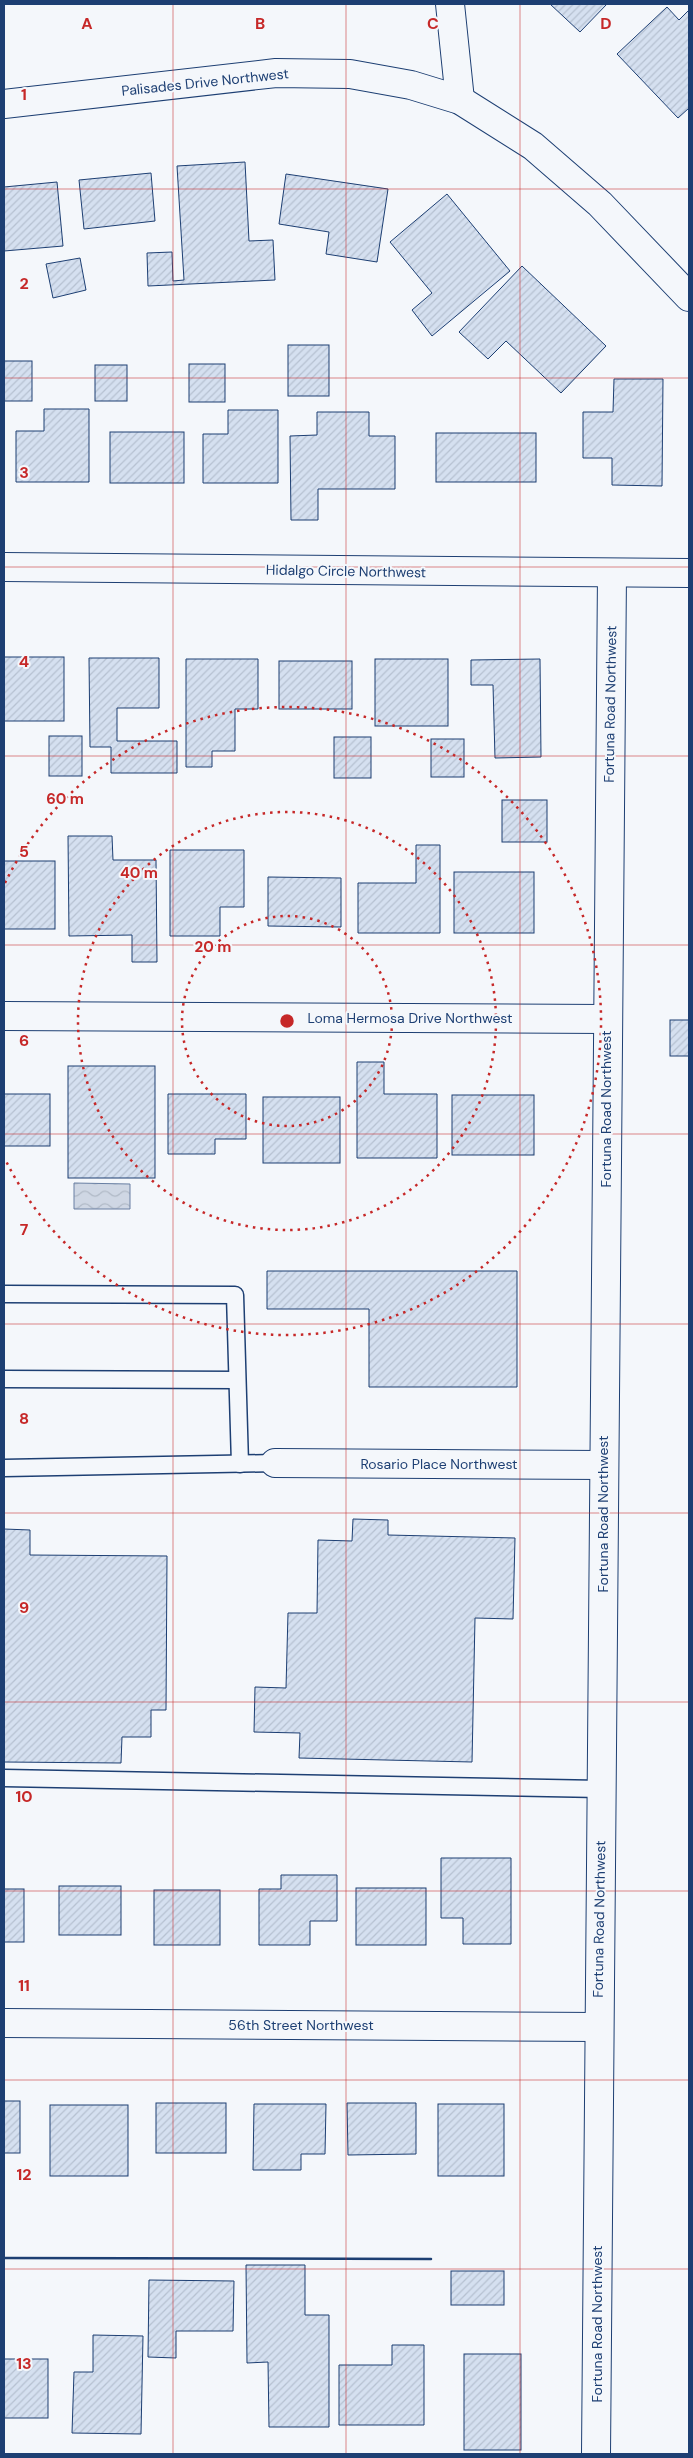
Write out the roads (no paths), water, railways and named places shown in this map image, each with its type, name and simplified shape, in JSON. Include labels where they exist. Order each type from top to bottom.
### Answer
[{"type":"street","points":[[450,4],[460,100]]},
{"type":"street","name":"Palisades Drive Northwest","points":[[4,104],[276,73],[350,74],[411,85],[460,100],[533,146],[600,204],[689,297]]},
{"type":"street","name":"Hidalgo Circle Northwest","points":[[4,567],[612,574],[689,573]]},
{"type":"street","name":"Fortuna Road Northwest","points":[[596,2454],[606,1019],[612,574]]},
{"type":"street","name":"Loma Hermosa Drive Northwest","points":[[4,1016],[606,1019]]},
{"type":"street","name":"Rosario Place Northwest","points":[[275,1463],[604,1465]]},
{"type":"street","name":"56th Street Northwest","points":[[4,2023],[598,2027]]},
{"type":"lane","points":[[4,1294],[235,1295],[240,1464]]},
{"type":"lane","points":[[4,1379],[237,1380]]},
{"type":"lane","points":[[4,1468],[275,1463]]},
{"type":"lane","points":[[4,1778],[601,1789]]},
{"type":"water","points":[[74,1183],[130,1184],[130,1209],[74,1209]]}]
